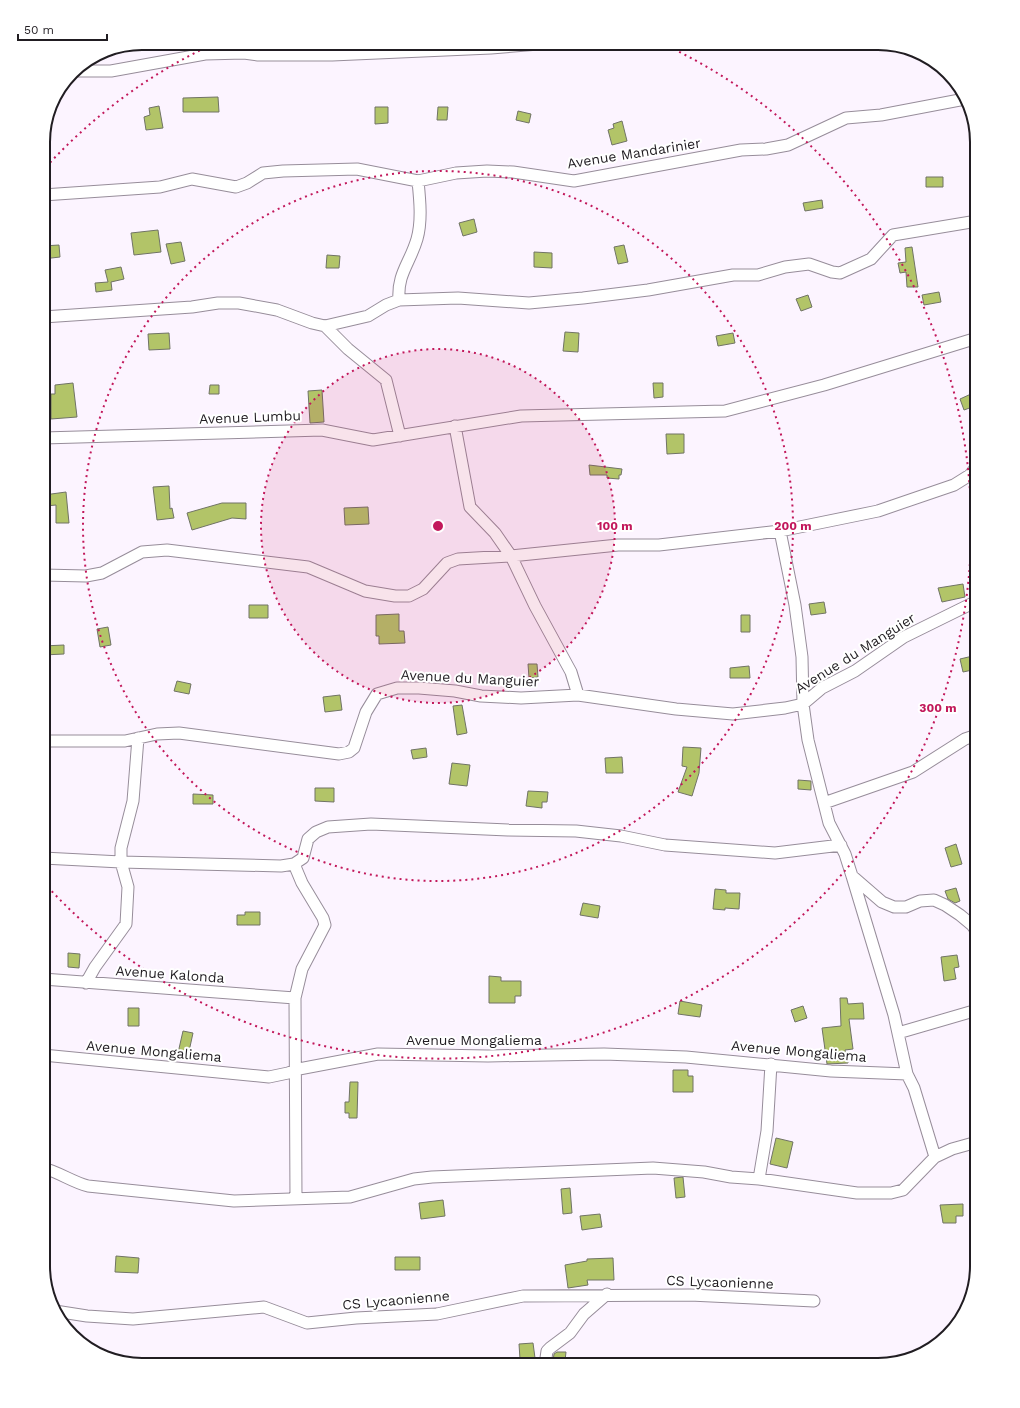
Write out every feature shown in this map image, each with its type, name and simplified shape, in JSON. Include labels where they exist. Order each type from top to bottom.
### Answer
[{"type":"street","points":[[84,71],[111,71],[205,54],[244,53],[258,55],[332,55],[390,50]]},
{"type":"street","name":"Avenue Mandarinier","points":[[50,195],[160,187],[192,179],[236,187],[247,183],[263,173],[358,169],[418,181],[456,173],[487,170],[513,172],[574,181],[741,150],[766,149],[788,145],[846,118],[881,115],[960,100]]},
{"type":"street","points":[[399,300],[399,281],[417,240],[420,224],[418,181]]},
{"type":"street","points":[[50,316],[239,303],[277,310],[312,323],[325,326],[368,316],[386,305],[399,300],[458,298],[529,303],[648,290],[733,275],[758,275],[785,267],[809,264],[832,272],[840,273],[871,259],[893,235],[970,222]]},
{"type":"street","points":[[325,326],[348,349],[386,380],[400,436]]},
{"type":"street","name":"Avenue Lumbu","points":[[50,438],[322,430],[373,440],[521,416],[724,410],[824,385],[970,340]]},
{"type":"street","points":[[455,426],[470,507],[495,534],[511,556],[535,606],[571,672],[578,695]]},
{"type":"street","points":[[50,575],[86,576],[102,573],[142,552],[166,550],[274,561],[308,567],[365,591],[395,596],[409,596],[423,589],[447,563],[458,559],[511,556],[618,545],[659,545],[780,531],[878,511],[954,485],[970,475]]},
{"type":"street","points":[[780,531],[795,605],[801,649],[803,704],[808,740],[824,804],[832,830],[841,845],[852,876],[898,1033],[907,1074],[914,1088],[935,1157]]},
{"type":"street","name":"Avenue du Manguier","points":[[50,741],[125,741],[157,734],[179,733],[339,754],[349,752],[354,748],[366,712],[377,694],[397,688],[419,688],[455,691],[481,696],[521,698],[578,695],[676,709],[733,714],[803,704],[822,688],[855,671],[904,637],[970,604]]},
{"type":"street","points":[[824,804],[913,772],[970,737]]},
{"type":"street","points":[[86,983],[95,967],[126,924],[128,887],[121,862],[121,848],[133,801],[138,738]]},
{"type":"street","points":[[50,858],[121,862],[281,866],[294,864],[303,858],[308,839],[316,832],[328,827],[372,824],[508,830],[576,831],[621,836],[665,845],[775,853],[841,845]]},
{"type":"street","points":[[294,864],[302,884],[323,918],[324,925],[302,969],[295,998],[296,1199]]},
{"type":"street","points":[[852,876],[882,902],[894,907],[906,906],[920,901],[934,900],[960,914],[970,923]]},
{"type":"street","name":"Avenue Kalonda","points":[[50,980],[295,998]]},
{"type":"street","points":[[898,1033],[970,1012]]},
{"type":"street","name":"Avenue Mongaliema","points":[[50,1056],[269,1077],[378,1054],[488,1056],[604,1054],[686,1057],[771,1064],[830,1071],[907,1074]]},
{"type":"street","points":[[759,1179],[767,1131],[771,1064]]},
{"type":"street","points":[[50,1170],[74,1182],[125,1191],[234,1201],[350,1197],[414,1179],[432,1177],[537,1174],[613,1169],[682,1169],[731,1177],[759,1179],[857,1193],[891,1193],[903,1190],[935,1157],[952,1149],[970,1144]]},
{"type":"street","points":[[546,1358],[547,1351],[570,1333],[584,1314],[607,1294]]},
{"type":"street","name":"CS Lycaonienne","points":[[62,1312],[87,1316],[133,1319],[264,1307],[307,1323],[356,1318],[436,1314],[523,1296],[607,1294],[690,1295],[814,1301]]},
{"type":"building","points":[[218,97],[219,112],[183,112],[183,98]]},
{"type":"building","points":[[159,106],[163,128],[146,130],[144,117],[150,115],[149,108]]},
{"type":"building","points":[[375,107],[388,107],[388,123],[375,124]]},
{"type":"building","points":[[438,107],[448,107],[447,120],[437,120]]},
{"type":"building","points":[[518,111],[531,114],[529,123],[516,120]]},
{"type":"building","points":[[622,121],[627,141],[612,145],[608,130],[614,128],[613,124]]},
{"type":"building","points":[[926,177],[943,177],[943,187],[926,187]]},
{"type":"building","points":[[822,200],[823,208],[805,211],[803,203]]},
{"type":"building","points":[[474,219],[477,232],[463,236],[459,223]]},
{"type":"building","points":[[158,230],[161,252],[134,255],[131,233]]},
{"type":"building","points":[[181,242],[185,261],[171,264],[166,244]]},
{"type":"building","points":[[59,245],[60,257],[50,258],[50,246]]},
{"type":"building","points":[[624,245],[628,262],[618,264],[614,247]]},
{"type":"building","points":[[912,247],[918,287],[907,287],[906,272],[900,273],[898,263],[906,262],[905,248]]},
{"type":"building","points":[[534,252],[552,253],[552,268],[534,267]]},
{"type":"building","points":[[327,255],[340,256],[339,268],[326,268]]},
{"type":"building","points":[[121,267],[124,279],[111,282],[112,290],[96,292],[95,283],[108,282],[105,270]]},
{"type":"building","points":[[939,292],[941,302],[924,305],[922,295]]},
{"type":"building","points":[[808,295],[812,307],[801,311],[796,299]]},
{"type":"building","points":[[565,332],[579,333],[578,352],[563,351]]},
{"type":"building","points":[[169,333],[170,349],[149,350],[148,334]]},
{"type":"building","points":[[733,333],[735,343],[718,346],[716,336]]},
{"type":"building","points":[[73,383],[77,417],[51,419],[51,394],[55,394],[55,385]]},
{"type":"building","points":[[653,383],[663,383],[663,397],[654,398]]},
{"type":"building","points":[[210,385],[219,385],[219,394],[209,394]]},
{"type":"building","points":[[322,390],[324,422],[310,423],[308,391]]},
{"type":"building","points":[[970,394],[970,408],[964,410],[960,399]]},
{"type":"building","points":[[666,434],[684,434],[684,453],[667,454]]},
{"type":"building","points":[[589,465],[622,469],[621,475],[619,475],[619,479],[607,478],[607,475],[590,475]]},
{"type":"building","points":[[169,486],[170,509],[172,508],[174,518],[157,520],[153,487]]},
{"type":"building","points":[[66,492],[69,523],[56,523],[56,505],[50,506],[50,494]]},
{"type":"building","points":[[222,503],[246,503],[246,519],[232,518],[192,530],[187,513]]},
{"type":"building","points":[[368,507],[369,524],[345,525],[344,508]]},
{"type":"building","points":[[963,584],[965,597],[942,602],[938,588]]},
{"type":"building","points":[[824,602],[826,613],[811,615],[809,604]]},
{"type":"building","points":[[249,605],[268,605],[268,618],[249,618]]},
{"type":"building","points":[[399,614],[399,631],[404,631],[405,643],[379,644],[379,636],[376,636],[376,615]]},
{"type":"building","points":[[741,615],[750,615],[750,632],[741,632]]},
{"type":"building","points":[[108,627],[111,645],[100,647],[97,629]]},
{"type":"building","points":[[64,645],[64,654],[50,655],[50,646]]},
{"type":"building","points":[[970,657],[970,670],[963,672],[960,659]]},
{"type":"building","points":[[528,664],[537,664],[538,677],[529,678]]},
{"type":"building","points":[[749,666],[750,678],[730,678],[730,668]]},
{"type":"building","points":[[177,681],[191,684],[189,694],[174,691]]},
{"type":"building","points":[[340,695],[342,710],[325,712],[323,697]]},
{"type":"building","points":[[462,705],[467,733],[457,735],[453,706]]},
{"type":"building","points":[[683,747],[701,748],[699,773],[692,796],[678,792],[687,767],[682,766]]},
{"type":"building","points":[[426,748],[427,757],[413,759],[411,750]]},
{"type":"building","points":[[622,757],[623,773],[606,773],[605,758]]},
{"type":"building","points":[[452,763],[470,765],[467,786],[449,784]]},
{"type":"building","points":[[798,780],[811,781],[811,790],[798,789]]},
{"type":"building","points":[[315,788],[334,788],[334,802],[315,801]]},
{"type":"building","points":[[528,791],[548,792],[547,802],[542,802],[542,808],[526,806]]},
{"type":"building","points":[[193,794],[213,795],[213,804],[193,804]]},
{"type":"building","points":[[956,844],[962,864],[951,867],[945,848]]},
{"type":"building","points":[[956,888],[960,901],[955,903],[948,899],[945,891]]},
{"type":"building","points":[[715,889],[726,890],[726,893],[740,893],[739,909],[713,909]]},
{"type":"building","points":[[583,903],[600,906],[598,918],[580,915]]},
{"type":"building","points":[[245,912],[260,912],[260,925],[237,925],[237,915],[245,915]]},
{"type":"building","points":[[68,953],[80,954],[79,968],[68,967]]},
{"type":"building","points":[[957,955],[959,967],[954,968],[956,979],[944,981],[941,957]]},
{"type":"building","points":[[489,976],[501,977],[501,981],[521,981],[521,996],[515,996],[515,1003],[489,1003]]},
{"type":"building","points":[[840,998],[847,998],[848,1004],[863,1003],[864,1019],[849,1019],[853,1049],[845,1050],[848,1063],[827,1064],[822,1028],[841,1026]]},
{"type":"building","points":[[680,1001],[702,1005],[700,1017],[678,1014]]},
{"type":"building","points":[[803,1006],[807,1018],[795,1022],[791,1010]]},
{"type":"building","points":[[128,1008],[139,1008],[139,1026],[128,1026]]},
{"type":"building","points":[[183,1031],[193,1033],[188,1056],[178,1053]]},
{"type":"building","points":[[673,1070],[688,1070],[688,1076],[693,1076],[693,1092],[673,1092]]},
{"type":"building","points":[[350,1082],[358,1082],[357,1118],[349,1118],[349,1113],[345,1113],[345,1102],[349,1102]]},
{"type":"building","points":[[776,1138],[793,1142],[787,1168],[770,1164]]},
{"type":"building","points":[[683,1177],[685,1197],[676,1198],[674,1178]]},
{"type":"building","points":[[570,1188],[572,1213],[563,1214],[561,1189]]},
{"type":"building","points":[[443,1200],[445,1216],[421,1219],[419,1203]]},
{"type":"building","points":[[963,1204],[963,1216],[956,1216],[956,1223],[943,1223],[940,1205]]},
{"type":"building","points":[[600,1214],[602,1227],[582,1230],[580,1216]]},
{"type":"building","points":[[116,1256],[139,1258],[138,1273],[115,1272]]},
{"type":"building","points":[[395,1257],[420,1257],[420,1270],[395,1270]]},
{"type":"building","points":[[613,1258],[614,1280],[587,1280],[588,1285],[568,1288],[565,1265],[587,1261],[587,1259]]},
{"type":"building","points":[[533,1343],[535,1358],[520,1358],[519,1344]]},
{"type":"building","points":[[557,1352],[566,1352],[565,1358],[553,1358],[554,1354]]}]
